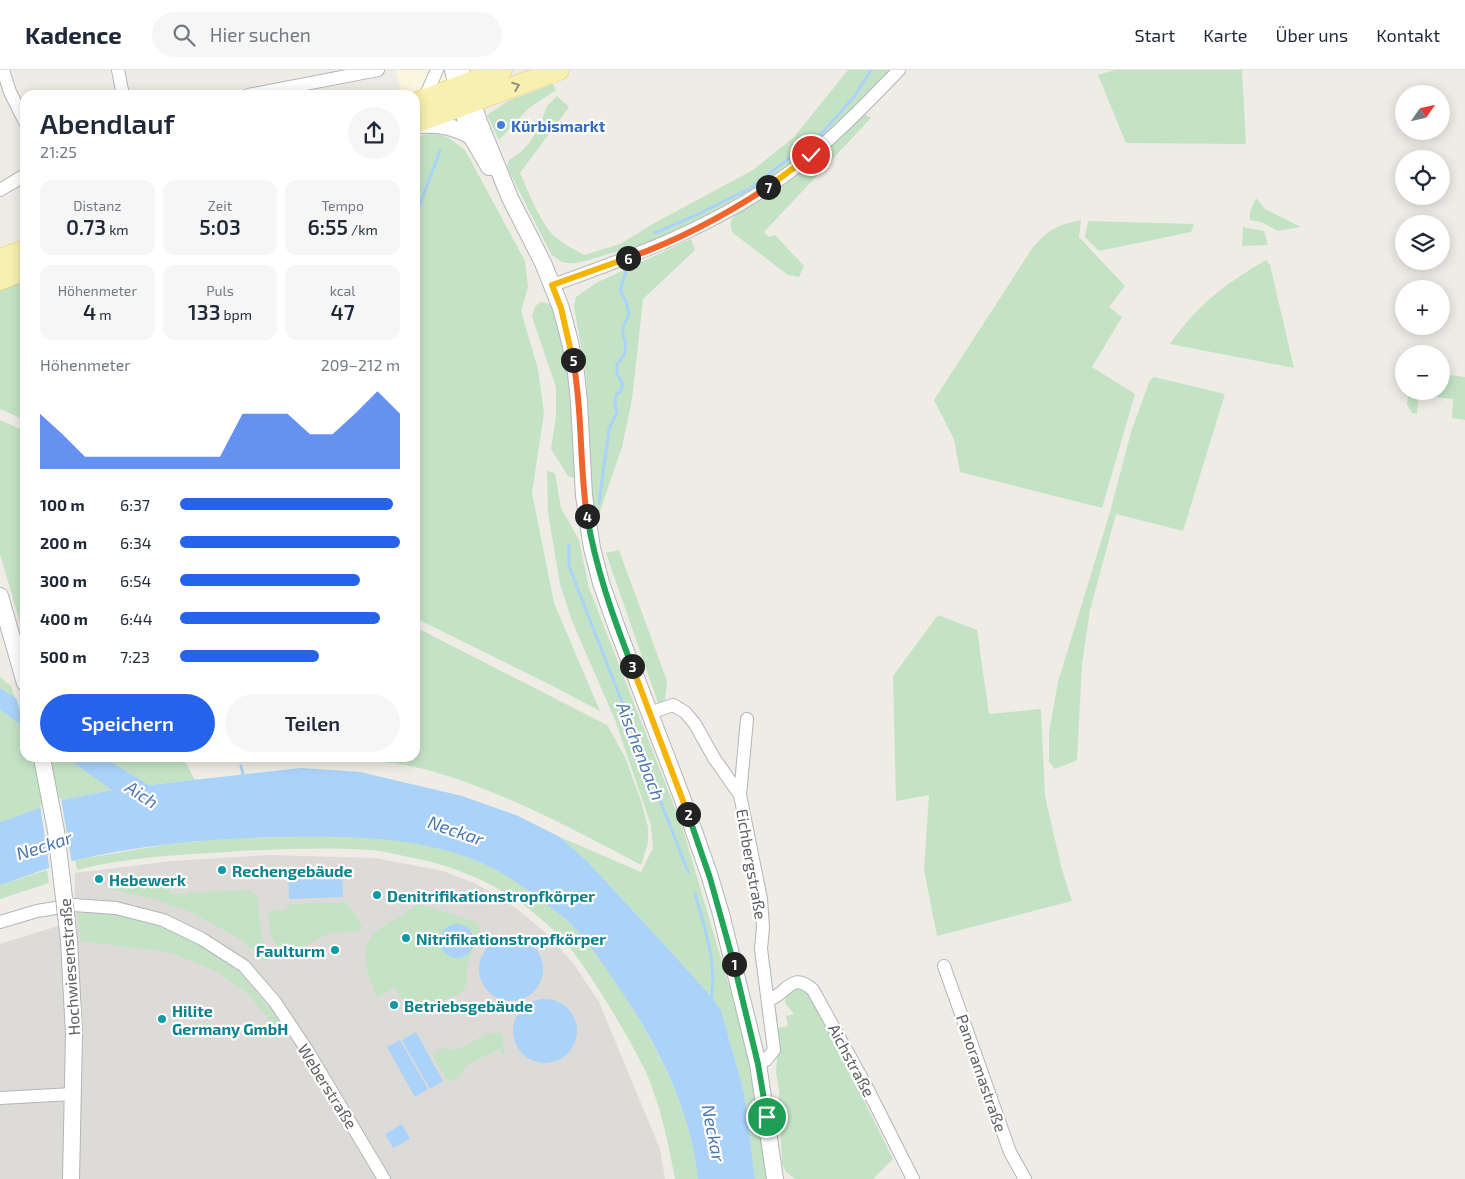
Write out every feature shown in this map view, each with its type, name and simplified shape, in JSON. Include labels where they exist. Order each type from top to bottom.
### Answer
[{"type":"main road","points":[[420,100],[459,77],[502,70]]},
{"type":"main road","points":[[420,122],[559,70]]},
{"type":"main road","points":[[0,259],[20,252]]},
{"type":"main road","points":[[0,280],[20,272]]},
{"type":"street","points":[[3,70],[5,94],[20,115]]},
{"type":"street","points":[[118,70],[123,90]]},
{"type":"street","points":[[274,90],[377,70]]},
{"type":"street","points":[[420,99],[437,70]]},
{"type":"street","points":[[552,285],[641,253],[679,237],[755,196],[811,155],[899,70]]},
{"type":"street","points":[[459,77],[467,104],[552,285],[570,342],[576,373],[584,496],[592,548],[604,592],[710,878],[730,945],[758,1064],[778,1177]]},
{"type":"street","points":[[467,104],[471,136],[510,198]]},
{"type":"street","points":[[420,124],[443,125],[471,136]]},
{"type":"street","points":[[0,190],[20,178]]},
{"type":"street","points":[[0,596],[20,666]]},
{"type":"street","name":"Eichbergstraße","points":[[650,713],[673,705],[686,712],[704,738],[714,758],[740,795],[760,899],[761,949],[774,1050],[766,1060],[758,1064]]},
{"type":"street","points":[[740,795],[747,719]]},
{"type":"street","name":"Hochwiesenstraße","points":[[43,762],[57,839],[69,940],[74,1034],[71,1179]]},
{"type":"street","name":"Weberstraße","points":[[0,922],[37,911],[74,905],[116,908],[164,920],[202,940],[244,966],[275,1002],[307,1050],[384,1179]]},
{"type":"street","name":"Panoramastraße","points":[[944,966],[1010,1152],[1025,1179]]},
{"type":"street","name":"Aichstraße","points":[[768,1000],[779,995],[786,987],[795,982],[802,982],[813,990],[865,1084],[914,1179]]},
{"type":"street","points":[[0,1098],[74,1094]]},
{"type":"shaded area","points":[[395,70],[475,70],[420,91],[401,90]]},
{"type":"shaded area","points":[[270,855],[375,858],[443,871],[474,883],[506,900],[546,933],[574,964],[599,1002],[660,1149],[665,1179],[0,1179],[0,944],[74,921],[75,873],[172,861]]},
{"type":"green space","points":[[848,70],[892,70],[815,144],[761,185],[713,214],[662,237],[590,260],[565,263],[551,254],[507,167],[509,160],[522,151],[530,142],[539,127],[547,106],[557,96],[569,107],[520,173],[535,206],[549,230],[561,242],[584,255],[620,244],[658,221],[753,170],[794,137]]},
{"type":"green space","points":[[1115,70],[1242,70],[1246,144],[1126,143],[1098,75]]},
{"type":"green space","points":[[553,84],[556,90],[529,108],[499,140],[487,115],[508,101]]},
{"type":"green space","points":[[863,113],[871,118],[764,232],[769,237],[775,235],[804,266],[799,277],[788,275],[733,233],[731,221],[736,214],[791,180],[820,157]]},
{"type":"green space","points":[[432,132],[449,138],[465,150],[525,261],[528,287],[521,311],[538,369],[544,413],[532,493],[554,603],[600,711],[420,620],[420,136]]},
{"type":"green space","points":[[1256,198],[1265,209],[1301,227],[1278,231],[1261,222],[1250,220],[1250,212]]},
{"type":"green space","points":[[1081,220],[1079,237],[1125,286],[1109,307],[1122,317],[1092,367],[1135,394],[1102,508],[960,472],[954,439],[934,400],[1033,247],[1054,229]]},
{"type":"green space","points":[[1088,221],[1194,224],[1191,232],[1099,251],[1085,237]]},
{"type":"green space","points":[[1243,227],[1264,231],[1268,245],[1242,246]]},
{"type":"green space","points":[[691,239],[695,250],[643,299],[632,399],[622,447],[596,523],[592,500],[586,374],[574,307],[576,297],[596,283]]},
{"type":"green space","points":[[1266,260],[1270,265],[1294,368],[1170,344],[1191,317],[1213,296]]},
{"type":"green space","points":[[20,280],[20,418],[0,409],[0,288]]},
{"type":"green space","points":[[541,302],[551,304],[568,366],[577,479],[568,476],[551,449],[556,416],[556,387],[532,317],[535,306]]},
{"type":"green space","points":[[1450,375],[1465,377],[1465,420],[1452,418],[1453,399],[1450,399]]},
{"type":"green space","points":[[1154,377],[1225,394],[1183,531],[1116,514],[1090,610],[1082,664],[1077,760],[1055,769],[1049,762],[1049,732],[1058,682],[1110,512],[1131,432],[1150,380]]},
{"type":"green space","points":[[1408,400],[1418,400],[1417,414],[1412,413],[1407,404]]},
{"type":"green space","points":[[0,420],[20,429],[20,623],[0,554]]},
{"type":"green space","points":[[547,471],[555,473],[561,508],[579,540],[589,588],[682,826],[737,1013],[752,1074],[768,1179],[755,1179],[744,1092],[721,1010],[711,996],[588,862],[560,837],[641,872],[653,848],[651,825],[615,720],[572,621],[560,584],[548,513]]},
{"type":"green space","points":[[619,550],[667,681],[665,700],[658,703],[606,553]]},
{"type":"green space","points":[[938,615],[977,630],[989,714],[1041,709],[1045,796],[1061,866],[1072,901],[937,936],[924,870],[929,795],[896,801],[893,676]]},
{"type":"green space","points":[[420,630],[607,725],[625,757],[648,827],[648,843],[641,865],[588,837],[508,799],[453,778],[415,767],[386,762],[420,762]]},
{"type":"green space","points":[[0,677],[11,686],[15,698],[0,688]]},
{"type":"green space","points":[[0,710],[20,724],[20,762],[73,762],[113,790],[62,800],[0,822]]},
{"type":"green space","points":[[112,762],[186,763],[195,780],[149,785]]},
{"type":"green space","points":[[342,836],[406,841],[462,855],[492,868],[523,886],[572,925],[591,946],[618,985],[646,1030],[670,1078],[688,1127],[698,1179],[675,1179],[659,1109],[645,1070],[616,1018],[579,960],[568,945],[527,907],[489,884],[448,867],[373,850],[304,849],[240,851],[137,859],[77,870],[75,860],[169,844],[234,838]]},
{"type":"green space","points":[[47,870],[49,883],[0,899],[0,885]]},
{"type":"green space","points":[[162,879],[167,881],[170,894],[248,890],[253,892],[257,897],[262,939],[272,958],[266,962],[240,939],[189,911],[153,899],[110,889],[121,881]]},
{"type":"green space","points":[[346,902],[363,928],[359,931],[330,933],[282,957],[271,936],[268,911],[286,910],[288,904]]},
{"type":"green space","points":[[419,904],[476,922],[480,927],[467,967],[467,981],[463,990],[455,996],[428,1006],[408,1008],[395,987],[377,997],[370,981],[366,955],[370,938],[376,931]]},
{"type":"green space","points":[[77,913],[116,914],[155,922],[200,943],[241,974],[283,1025],[276,1028],[246,992],[217,972],[175,954],[81,941]]},
{"type":"green space","points":[[796,987],[802,988],[814,1000],[893,1159],[873,1179],[795,1179],[786,1172],[782,1164],[779,1091],[776,1072],[778,1046],[776,1014],[778,1028],[788,1026],[786,1016],[794,1014],[785,1003],[786,996]]},
{"type":"green space","points":[[489,1032],[492,1034],[502,1033],[505,1057],[499,1049],[467,1065],[457,1079],[448,1082],[432,1054],[443,1048],[460,1049]]},
{"type":"water","points":[[0,688],[20,701],[20,724],[0,710]]},
{"type":"water","points":[[73,762],[112,762],[149,785],[301,768],[360,772],[462,796],[516,815],[560,837],[588,862],[711,996],[721,1010],[744,1092],[755,1179],[698,1179],[689,1131],[682,1108],[663,1062],[639,1019],[601,961],[571,924],[553,909],[509,878],[469,858],[444,850],[392,840],[338,837],[233,839],[180,843],[102,854],[67,862],[0,885],[0,822],[62,800],[112,790]]},
{"type":"water","points":[[342,869],[343,897],[289,899],[288,872]]},
{"type":"water","points":[[457,924],[469,929],[474,941],[469,953],[457,958],[445,953],[440,941],[445,929]]},
{"type":"water","points":[[511,937],[529,943],[537,951],[543,969],[537,987],[529,995],[511,1001],[493,995],[485,987],[479,969],[485,951],[493,943]]},
{"type":"water","points":[[545,999],[563,1005],[571,1013],[577,1031],[571,1049],[563,1057],[545,1063],[527,1057],[519,1049],[513,1031],[519,1013],[527,1005]]},
{"type":"water","points":[[416,1032],[443,1081],[430,1089],[402,1040]]},
{"type":"water","points":[[400,1040],[428,1089],[415,1097],[387,1047]]},
{"type":"water","points":[[402,1124],[410,1139],[393,1148],[385,1134]]},
{"type":"pier","points":[[16,696],[20,698],[20,711]]},
{"type":"pier","points":[[61,798],[72,864],[50,872],[40,805]]},
{"type":"waterway","name":"Aischenbach","points":[[655,233],[749,189],[821,134],[854,97],[871,70]]},
{"type":"waterway","points":[[420,204],[440,151]]},
{"type":"waterway","name":"Aischenbach","points":[[599,503],[609,429],[617,412],[615,406],[616,395],[621,391],[623,385],[617,373],[617,364],[624,355],[626,345],[622,330],[629,314],[620,290],[626,272]]},
{"type":"waterway","name":"Aischenbach","points":[[569,545],[569,566],[688,872]]},
{"type":"waterway","points":[[241,766],[244,778]]},
{"type":"waterway","name":"Aischenbach","points":[[695,893],[706,932],[711,959],[713,973],[711,1000]]},
{"type":"place","name":"Kürbismarkt","points":[[501,125]]},
{"type":"place","name":"Rechengebäude","points":[[222,870]]},
{"type":"place","name":"Hebewerk","points":[[99,879]]},
{"type":"place","name":"Denitrifikationstropfkörper","points":[[377,895]]},
{"type":"place","name":"Nitrifikationstropfkörper","points":[[406,938]]},
{"type":"place","name":"Faulturm","points":[[335,950]]},
{"type":"place","name":"Betriebsgebäude","points":[[394,1005]]},
{"type":"place","name":"Hilite Germany GmbH","points":[[162,1019]]},
{"type":"route","points":[[767,1117],[758,1064],[742,993],[710,878],[683,800],[617,628],[601,582],[592,548],[584,496],[576,373],[561,308],[552,285],[641,253],[679,237],[755,196],[811,155]]},
{"type":"water label","name":"Aich","points":[[142,794]]},
{"type":"water label","name":"Neckar","points":[[456,830]]},
{"type":"water label","name":"Neckar","points":[[44,845]]},
{"type":"water label","name":"Neckar","points":[[714,1133]]}]
